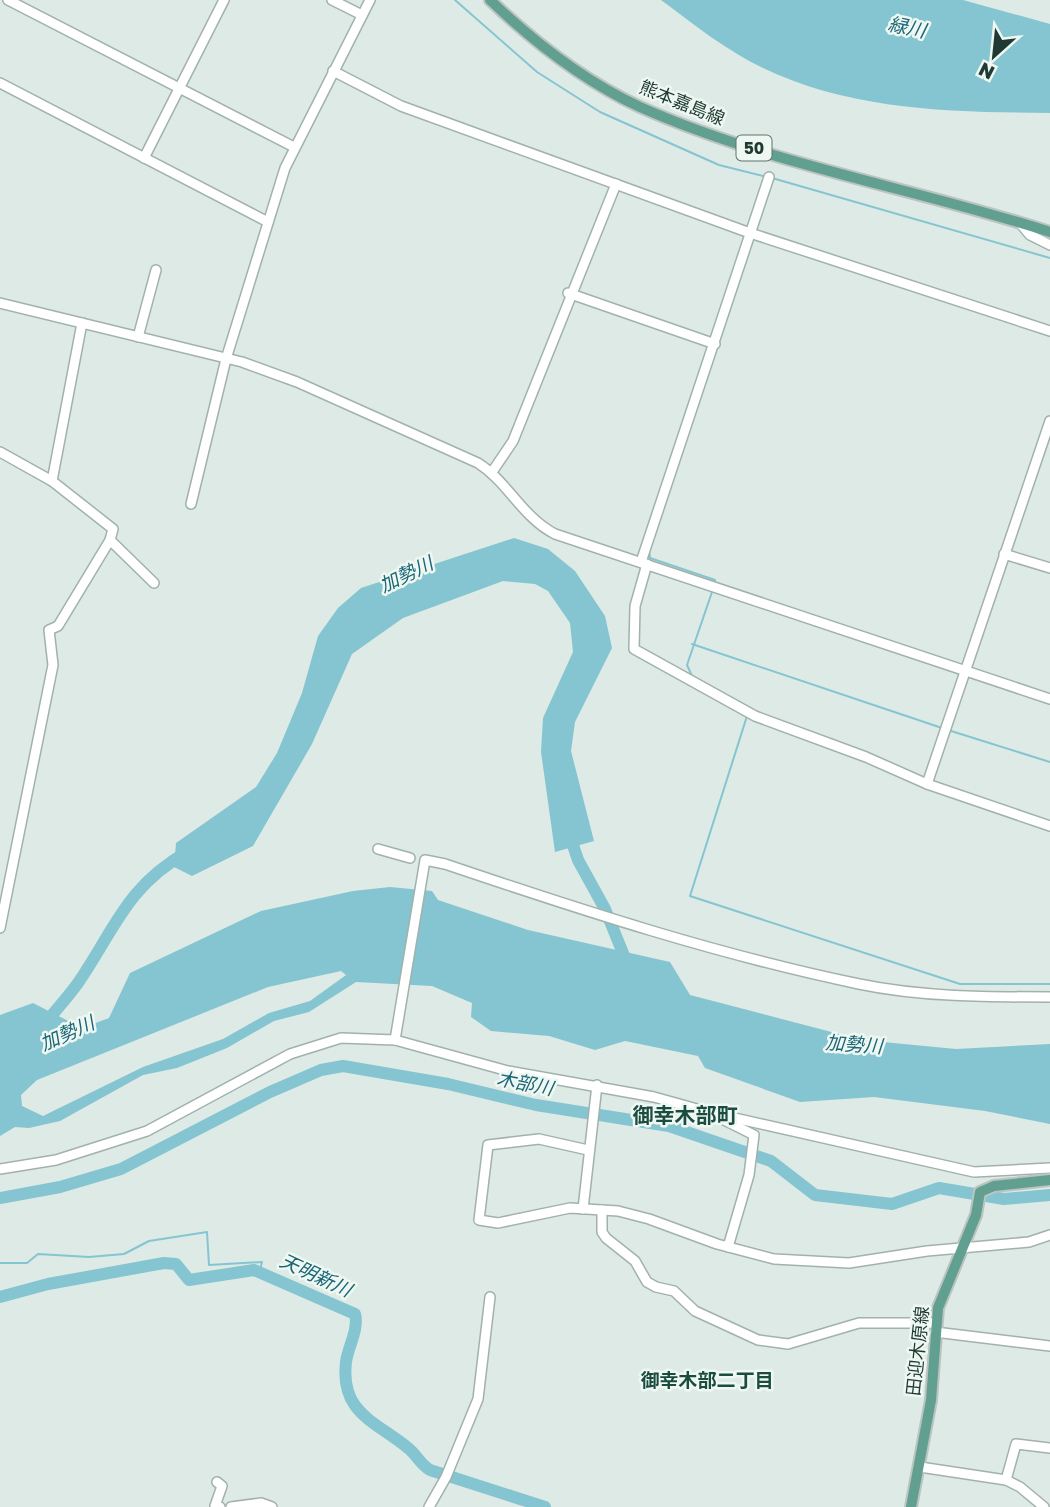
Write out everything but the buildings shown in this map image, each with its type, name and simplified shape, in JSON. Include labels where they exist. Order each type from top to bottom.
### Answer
[{"type":"main road","name":"熊本嘉島線","points":[[490,0],[517,26],[565,62],[640,107],[722,139],[1050,232]]},
{"type":"main road","name":"田迎木原線","points":[[911,1507],[931,1400],[936,1327],[943,1290],[978,1207],[980,1192],[994,1186],[1050,1180]]},
{"type":"street","points":[[8,0],[294,147]]},
{"type":"street","points":[[144,158],[224,0]]},
{"type":"street","points":[[332,0],[362,15]]},
{"type":"street","points":[[191,504],[226,359],[294,147],[370,0]]},
{"type":"street","points":[[333,71],[401,106],[750,233],[1050,331]]},
{"type":"street","points":[[0,83],[268,222]]},
{"type":"street","points":[[769,177],[644,563],[635,606],[634,649],[755,716],[866,757],[927,784],[1050,826]]},
{"type":"street","points":[[616,184],[567,293],[715,344]]},
{"type":"street","points":[[1020,223],[1030,235],[1050,245]]},
{"type":"street","points":[[138,337],[156,270]]},
{"type":"street","points":[[492,472],[513,441],[572,295]]},
{"type":"street","points":[[0,303],[226,359],[297,382],[397,425],[492,472],[537,524],[555,534],[1050,699]]},
{"type":"street","points":[[52,481],[82,323]]},
{"type":"street","points":[[927,784],[1004,554],[1046,444],[1050,421]]},
{"type":"street","points":[[0,452],[52,481],[113,529],[110,540],[58,626],[48,630],[53,665],[0,928]]},
{"type":"street","points":[[110,540],[154,583]]},
{"type":"street","points":[[1004,554],[1050,568]]},
{"type":"street","points":[[378,849],[410,858]]},
{"type":"street","points":[[397,1036],[425,860],[693,943],[860,984],[954,995],[1050,997]]},
{"type":"street","points":[[0,1169],[56,1160],[147,1131],[309,1046],[354,1037],[397,1036],[508,1071],[597,1085],[974,1172],[1050,1168]]},
{"type":"street","points":[[583,1209],[597,1085]]},
{"type":"street","points":[[708,1112],[754,1135],[750,1170],[728,1247]]},
{"type":"street","points":[[588,1150],[539,1139],[488,1145],[479,1220],[498,1223],[570,1208],[602,1210],[649,1219],[728,1247],[774,1259],[849,1263],[928,1251],[1029,1242],[1050,1235]]},
{"type":"street","points":[[602,1210],[602,1232],[635,1261],[647,1282],[674,1291],[695,1311],[758,1340],[788,1344],[859,1323],[936,1327],[1050,1346]]},
{"type":"street","points":[[429,1507],[478,1399],[490,1297]]},
{"type":"street","points":[[1006,1480],[1016,1444],[1050,1448]]},
{"type":"street","points":[[920,1467],[1006,1480],[1020,1487],[1044,1507]]},
{"type":"street","points":[[216,1482],[222,1486],[215,1506],[220,1507]]},
{"type":"street","points":[[231,1507],[261,1503],[272,1507]]},
{"type":"water","name":"緑川","points":[[661,0],[963,0],[1050,24],[1050,113],[940,110],[867,101],[832,93],[797,82],[736,54]]},
{"type":"water","points":[[514,538],[548,549],[575,571],[605,616],[612,648],[575,722],[571,751],[594,841],[555,852],[541,752],[543,718],[573,652],[570,623],[548,591],[535,584],[503,581],[403,618],[352,654],[312,744],[253,846],[192,876],[174,867],[176,843],[256,787],[277,753],[302,693],[318,636],[338,608],[361,588]]},
{"type":"water","points":[[390,887],[432,891],[438,900],[528,930],[670,962],[690,995],[862,1040],[956,1049],[1050,1044],[1050,1124],[985,1111],[874,1097],[800,1102],[705,1068],[698,1056],[625,1041],[595,1050],[549,1036],[491,1031],[471,1017],[472,1003],[432,986],[356,982],[309,1012],[274,1021],[227,1048],[177,1068],[143,1075],[60,1121],[29,1128],[15,1127],[0,1136],[0,1015],[33,1003],[82,1028],[109,1018],[130,973],[261,911],[353,891]],"holes":[[[341,971],[346,975],[310,1001],[269,1013],[223,1039],[143,1067],[43,1116],[22,1106],[21,1095],[37,1080],[268,987]]]},
{"type":"waterway","points":[[455,0],[537,72],[600,112],[719,165],[767,177]]},
{"type":"waterway","points":[[772,178],[1050,258]]},
{"type":"waterway","points":[[649,551],[650,558],[715,580],[714,583]]},
{"type":"waterway","points":[[712,592],[687,665],[692,676],[749,708]]},
{"type":"waterway","points":[[692,644],[942,728]]},
{"type":"waterway","points":[[747,716],[690,896],[960,984],[1050,984]]},
{"type":"waterway","points":[[948,730],[1050,762]]},
{"type":"waterway","name":"加勢川","points":[[569,833],[578,860],[605,909],[627,963]]},
{"type":"waterway","name":"加勢川","points":[[44,1025],[78,983],[135,895],[166,865],[187,852]]},
{"type":"waterway","name":"木部川","points":[[0,1198],[60,1187],[121,1169],[270,1092],[321,1070],[343,1066],[448,1084],[536,1105],[669,1126],[771,1161],[815,1195],[892,1204],[939,1188],[1004,1199],[1050,1195]]},
{"type":"waterway","points":[[0,1263],[27,1263],[38,1254],[89,1257],[124,1254],[149,1241],[207,1232],[209,1265],[262,1262],[259,1274]]},
{"type":"waterway","name":"天明新川","points":[[0,1297],[48,1284],[164,1263],[176,1264],[189,1280],[254,1270],[355,1314],[354,1332],[346,1362],[346,1379],[354,1405],[408,1448],[426,1467],[545,1507]]},
{"type":"district","name":"御幸木部町","points":[[685,1116]]},
{"type":"district","name":"御幸木部二丁目","points":[[707,1380]]}]
